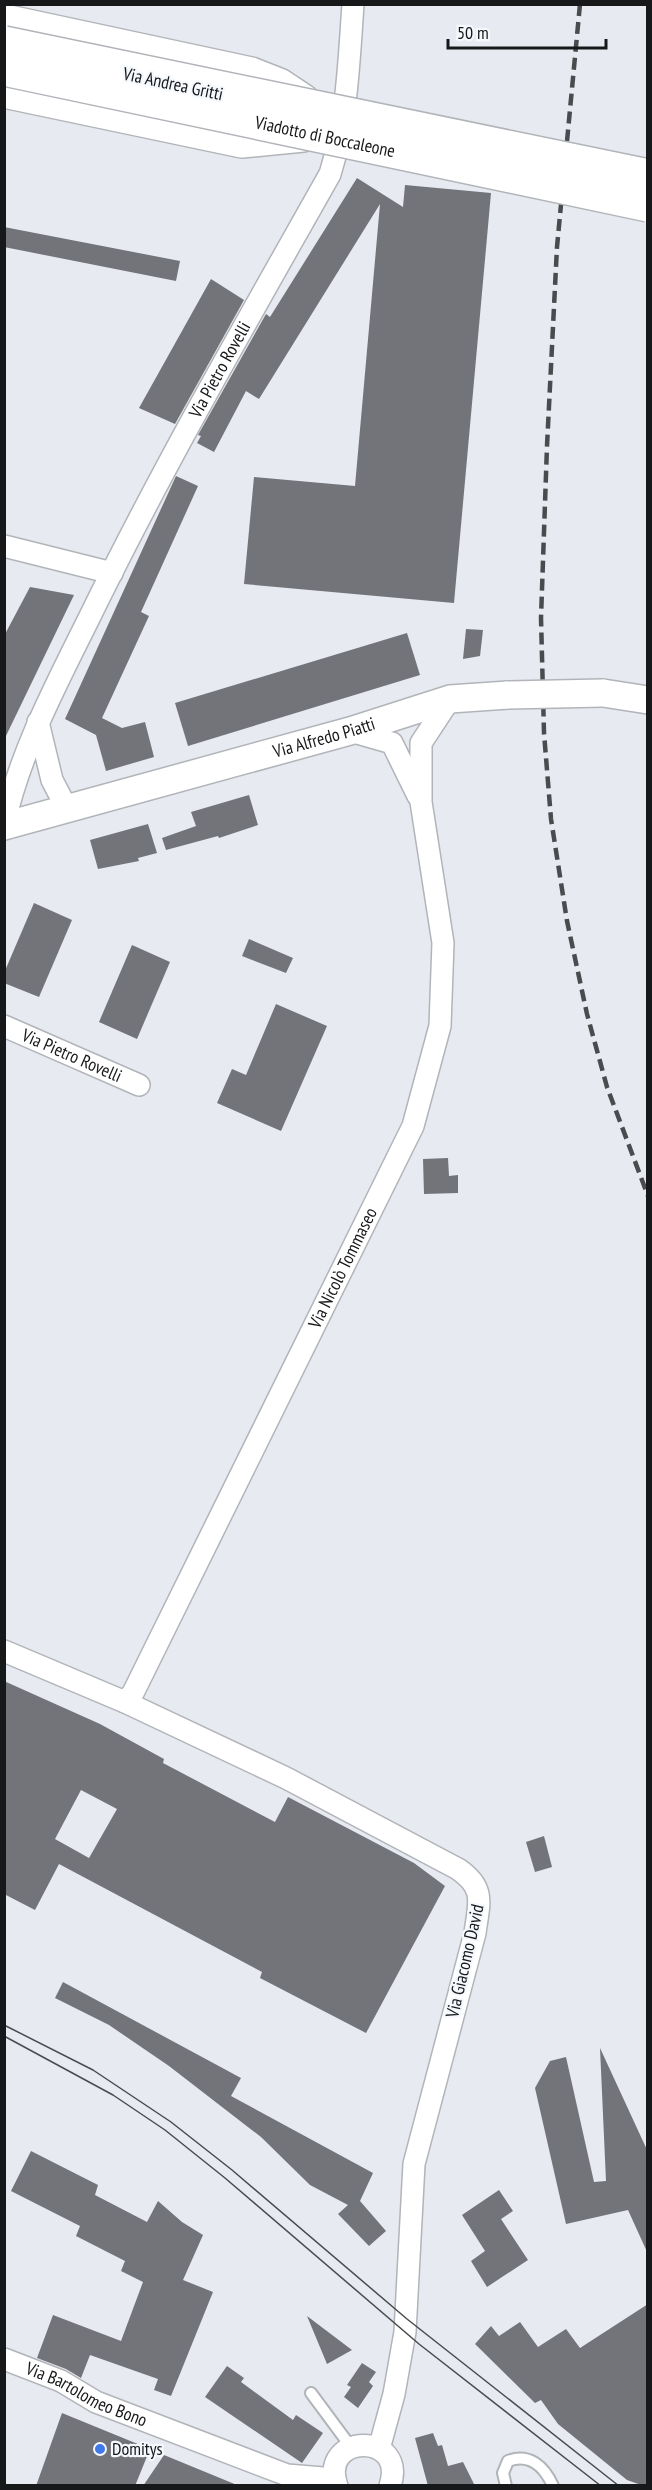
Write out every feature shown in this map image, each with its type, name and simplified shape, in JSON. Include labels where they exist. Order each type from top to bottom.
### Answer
[{"type":"highway","points":[[4,21],[251,74],[279,85],[326,123]]},
{"type":"highway","name":"Viadotto di Boccaleone","points":[[4,43],[648,205]]},
{"type":"highway","name":"Viadotto di Boccaleone","points":[[4,69],[648,176]]},
{"type":"highway","points":[[4,91],[242,141],[326,123]]},
{"type":"street","name":"Via Pietro Rovelli","points":[[4,825],[11,793],[38,722],[112,573],[188,426],[330,174],[336,154],[326,123],[353,4]]},
{"type":"street","name":"Via Andrea Gritti","points":[[4,48],[326,123]]},
{"type":"street","name":"Via Andrea Gritti","points":[[4,61],[272,118],[326,123]]},
{"type":"street","points":[[4,546],[112,573]]},
{"type":"street","name":"Via Alfredo Piatti","points":[[4,825],[350,731],[450,699],[603,693],[648,700]]},
{"type":"street","name":"Via Nicolò Tommaseo","points":[[125,1702],[134,1693],[413,1126],[440,1026],[442,943],[421,802],[421,743],[450,699]]},
{"type":"street","points":[[38,722],[51,780],[67,809]]},
{"type":"street","name":"Via Nicolò Tommaseo","points":[[350,731],[392,743],[421,802]]},
{"type":"street","name":"Via Pietro Rovelli","points":[[4,1026],[139,1085]]},
{"type":"street","name":"Via Giacomo David","points":[[4,1651],[125,1702],[285,1778],[458,1869],[469,1877],[480,1896],[475,1932],[414,2164],[405,2332],[394,2394],[379,2449]]},
{"type":"street","name":"Via Bartolomeo Bono","points":[[4,2359],[61,2381],[96,2402],[287,2475],[336,2476],[345,2451],[351,2447]]},
{"type":"street","points":[[351,2447],[365,2445],[379,2449],[390,2461],[392,2468],[390,2485]]},
{"type":"lane","points":[[311,2393],[351,2447]]},
{"type":"lane","points":[[506,2486],[503,2473],[508,2460],[520,2456],[534,2460],[549,2477],[553,2486]]},
{"type":"building","points":[[357,178],[403,207],[405,185],[491,193],[454,603],[244,584],[254,477],[355,486],[380,204],[259,399],[246,391],[214,452],[197,443],[201,436],[198,435],[266,314],[270,317]]},
{"type":"building","points":[[4,227],[180,261],[176,281],[4,247]]},
{"type":"building","points":[[211,279],[244,300],[175,424],[139,408]]},
{"type":"building","points":[[176,476],[198,486],[141,612],[149,616],[102,718],[122,728],[145,722],[154,757],[106,771],[96,735],[65,719]]},
{"type":"building","points":[[30,587],[74,595],[4,740],[4,636]]},
{"type":"building","points":[[466,629],[483,630],[480,656],[463,659]]},
{"type":"building","points":[[407,633],[420,675],[188,746],[175,703]]},
{"type":"building","points":[[249,795],[258,825],[219,838],[218,836],[166,850],[162,838],[196,826],[191,812]]},
{"type":"building","points":[[148,824],[157,853],[138,858],[139,861],[98,869],[90,840]]},
{"type":"building","points":[[34,903],[72,920],[39,997],[4,983],[4,973]]},
{"type":"building","points":[[249,939],[293,958],[286,973],[242,956]]},
{"type":"building","points":[[132,945],[170,962],[137,1039],[99,1022]]},
{"type":"building","points":[[276,1004],[327,1026],[281,1131],[217,1103],[232,1069],[246,1075]]},
{"type":"building","points":[[448,1158],[449,1176],[458,1175],[458,1193],[424,1194],[423,1159]]},
{"type":"building","points":[[4,1681],[100,1724],[164,1759],[163,1763],[275,1822],[288,1797],[414,1863],[445,1886],[366,2033],[260,1978],[262,1972],[59,1864],[35,1910],[4,1894]],"holes":[[[81,1790],[117,1809],[89,1858],[55,1839]]]},
{"type":"building","points":[[544,1836],[552,1867],[535,1872],[526,1842]]},
{"type":"building","points":[[63,1982],[241,2078],[231,2096],[373,2173],[360,2201],[386,2231],[369,2246],[338,2214],[348,2205],[310,2185],[261,2137],[169,2066],[109,2025],[55,1998]]},
{"type":"building","points":[[600,2048],[648,2152],[648,2254],[628,2210],[566,2224],[535,2088],[550,2061],[566,2057],[594,2182],[606,2181]]},
{"type":"building","points":[[31,2151],[98,2185],[95,2195],[147,2222],[158,2201],[182,2222],[203,2235],[183,2280],[213,2292],[171,2396],[154,2390],[158,2379],[90,2355],[81,2378],[66,2369],[37,2358],[53,2315],[121,2341],[143,2282],[121,2271],[125,2261],[76,2236],[80,2226],[11,2191]]},
{"type":"building","points":[[499,2190],[513,2211],[501,2219],[528,2260],[487,2287],[471,2261],[485,2251],[462,2215]]},
{"type":"building","points":[[648,2304],[648,2486],[644,2486],[627,2480],[558,2424],[541,2400],[535,2403],[475,2344],[491,2326],[499,2336],[520,2322],[538,2347],[566,2329],[580,2348]]},
{"type":"building","points":[[307,2316],[352,2350],[327,2364]]},
{"type":"building","points":[[362,2363],[376,2372],[369,2382],[373,2386],[358,2408],[344,2397],[351,2387],[347,2385]]},
{"type":"building","points":[[227,2366],[244,2378],[241,2382],[293,2420],[296,2415],[323,2433],[302,2463],[205,2397]]},
{"type":"building","name":"Domitys","points":[[62,2413],[150,2449],[135,2486],[36,2486]]},
{"type":"building","points":[[433,2433],[438,2446],[442,2445],[448,2466],[463,2462],[475,2486],[428,2486],[415,2438]]},
{"type":"building","points":[[164,2455],[237,2485],[143,2486]]},
{"type":"tram line","points":[[4,2025],[93,2070],[171,2122],[232,2170],[407,2319],[619,2486]]},
{"type":"tram line","points":[[4,2036],[113,2095],[165,2130],[225,2178],[419,2344],[601,2486]]},
{"type":"railway","points":[[580,4],[557,247],[547,446],[541,618],[544,733],[551,819],[567,921],[587,1014],[607,1087],[648,1196]]},
{"type":"place","name":"Domitys","points":[[100,2449]]}]
